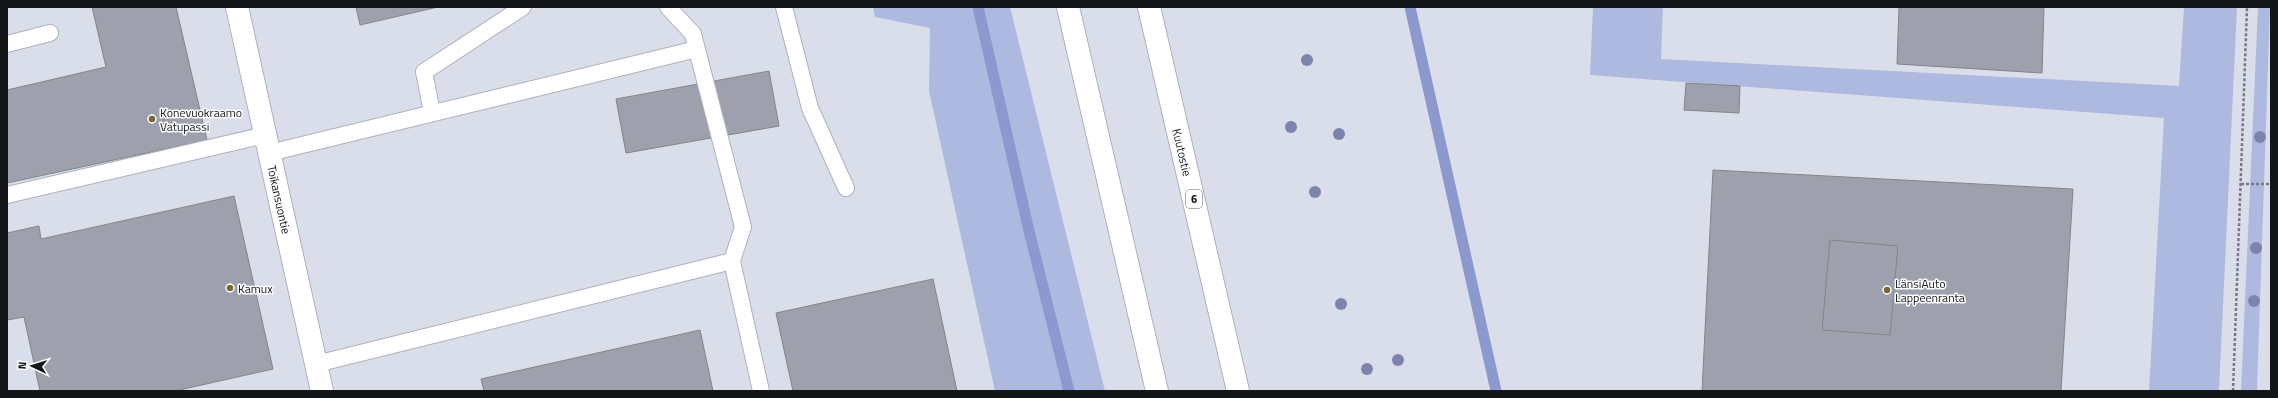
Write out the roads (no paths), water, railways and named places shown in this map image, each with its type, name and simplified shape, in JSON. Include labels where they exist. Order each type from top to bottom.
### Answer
[{"type":"main road","name":"Toikansuontie","points":[[237,7],[322,391]]},
{"type":"main road","points":[[1068,7],[1157,391]]},
{"type":"main road","name":"Kuutostie","points":[[1149,7],[1238,391]]},
{"type":"lane","points":[[432,112],[424,72],[523,7]]},
{"type":"lane","points":[[668,7],[693,34],[743,227],[732,261],[762,391]]},
{"type":"lane","points":[[784,7],[810,108],[846,188]]},
{"type":"lane","points":[[7,44],[50,33]]},
{"type":"lane","points":[[7,195],[432,112],[697,49]]},
{"type":"lane","points":[[316,364],[732,261]]},
{"type":"waterway","points":[[978,7],[1029,231],[1069,391]]},
{"type":"waterway","points":[[1410,7],[1496,391]]},
{"type":"place","name":"Konevuokraamo Vatupassi","points":[[152,119]]},
{"type":"place","name":"Kamux","points":[[230,288]]},
{"type":"place","name":"LänsiAuto Lappeenranta","points":[[1887,290]]}]
